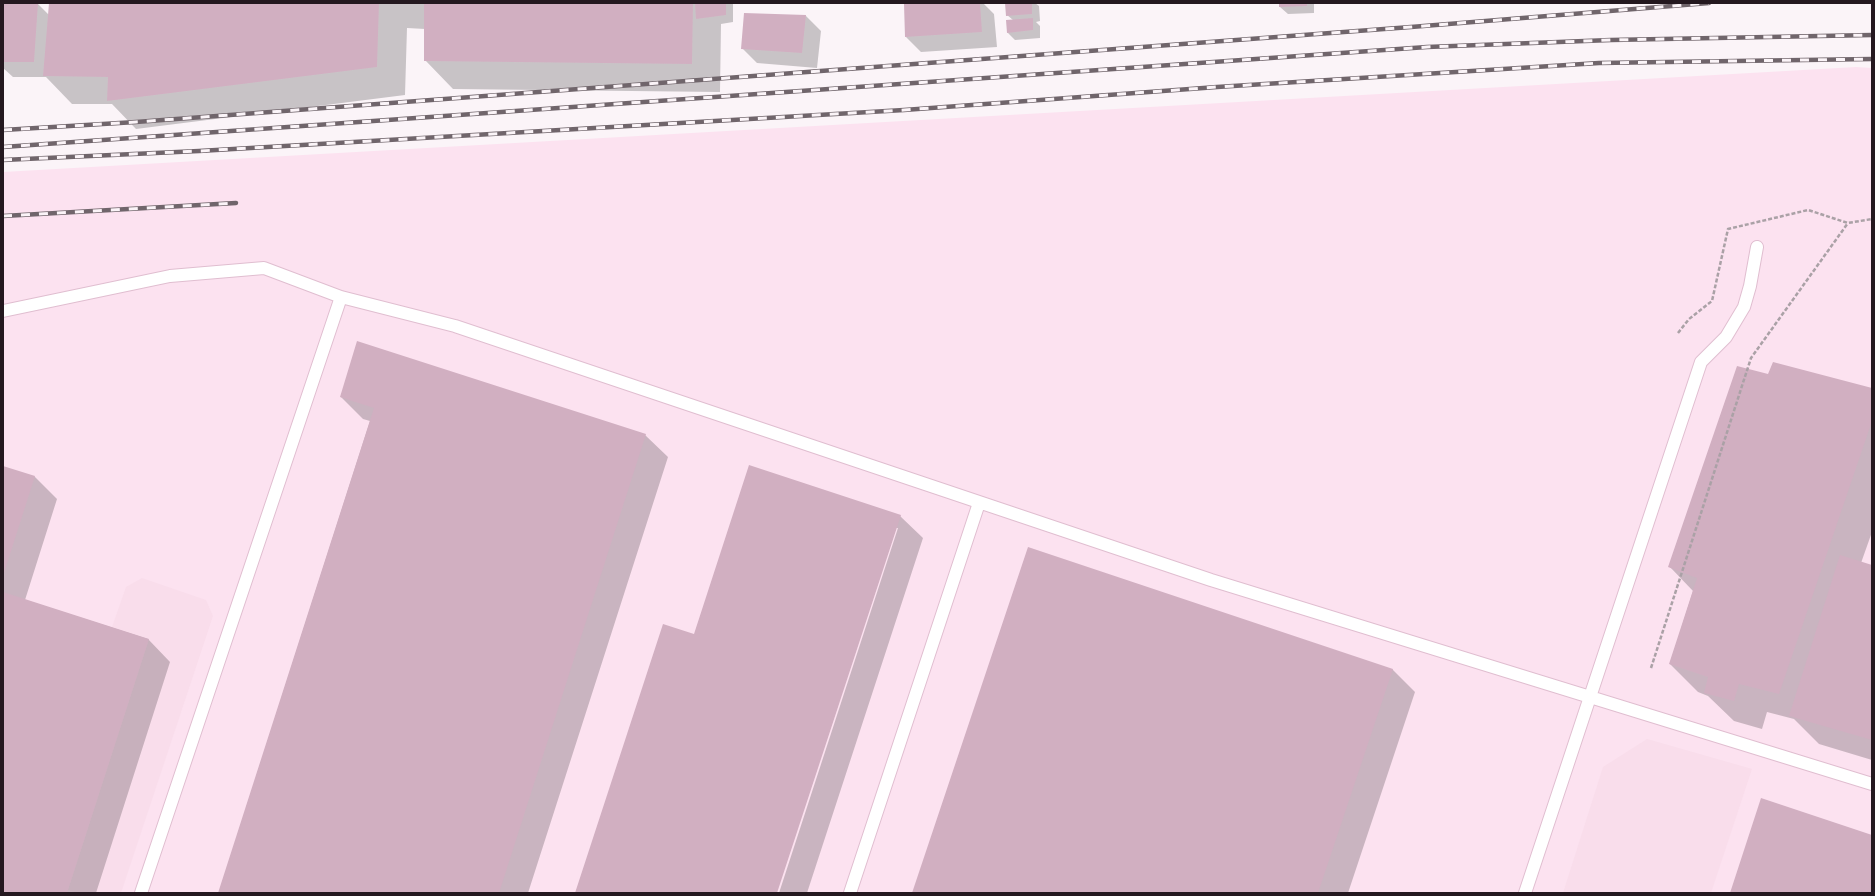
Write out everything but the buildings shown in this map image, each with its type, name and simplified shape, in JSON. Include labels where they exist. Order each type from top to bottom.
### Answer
[{"type":"lane","points":[[1525,893],[1701,362],[1726,337],[1744,307],[1750,286],[1757,247]]},
{"type":"lane","points":[[3,311],[170,276],[264,268],[341,298],[455,326],[1211,580],[1591,696],[1872,784]]},
{"type":"lane","points":[[141,893],[341,298]]},
{"type":"lane","points":[[850,893],[979,503]]},
{"type":"path","points":[[1651,668],[1751,358],[1848,224]]},
{"type":"shaded area","points":[[1856,67],[1872,68],[1872,893],[3,893],[3,172]]},
{"type":"shaded area","points":[[142,578],[206,600],[213,616],[121,893],[78,893],[68,890],[149,639],[112,627],[126,587]]},
{"type":"shaded area","points":[[1647,739],[1752,769],[1711,893],[1563,893],[1603,767]]},
{"type":"railway","points":[[3,130],[136,122],[1411,27],[1709,3]]},
{"type":"railway","points":[[3,147],[1427,47],[1611,40],[1872,35]]},
{"type":"railway","points":[[3,160],[199,151],[904,110],[1217,87],[1599,63],[1872,59]]},
{"type":"railway","points":[[3,216],[236,203]]}]
